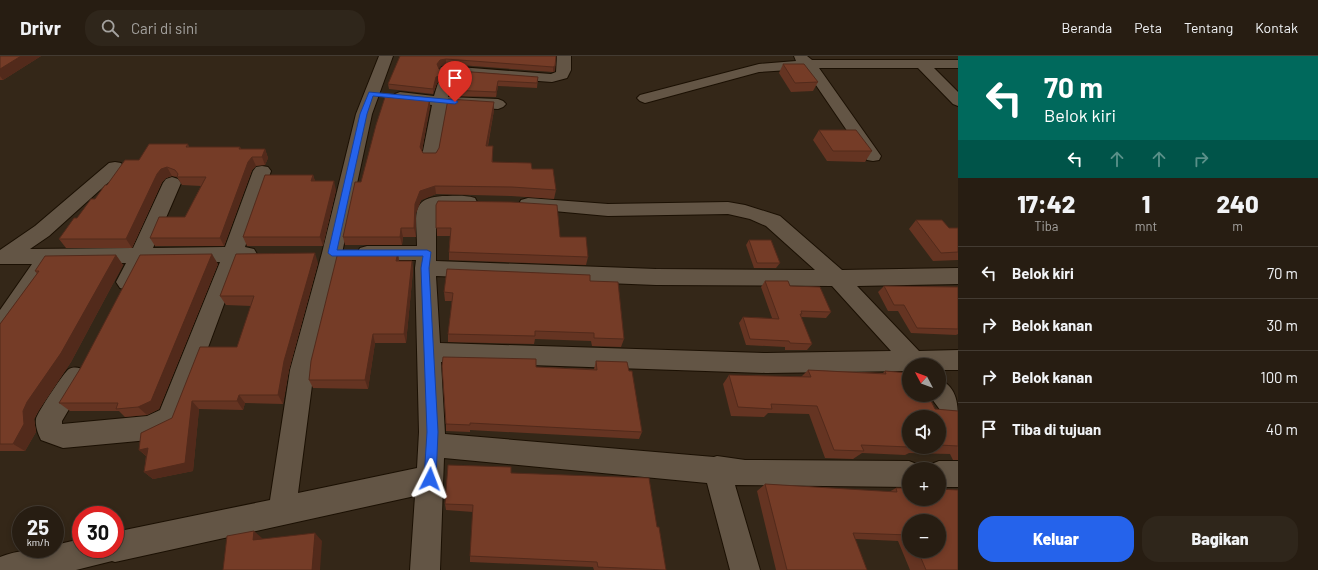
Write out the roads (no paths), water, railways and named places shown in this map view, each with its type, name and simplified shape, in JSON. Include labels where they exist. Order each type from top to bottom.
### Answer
[{"type":"street","points":[[282,511],[302,370],[324,254],[364,114],[386,56]]},
{"type":"street","points":[[430,156],[447,63],[552,78],[562,75],[564,70],[564,56]]},
{"type":"street","points":[[804,60],[873,156]]},
{"type":"street","points":[[645,98],[759,68],[804,60],[958,64]]},
{"type":"street","points":[[922,62],[958,101]]},
{"type":"street","points":[[371,94],[440,101],[498,104]]},
{"type":"street","points":[[2,258],[42,231],[115,166]]},
{"type":"street","points":[[84,363],[49,419],[50,432],[63,436],[149,428],[170,418],[233,254],[262,171]]},
{"type":"street","points":[[119,296],[140,255],[172,183]]},
{"type":"street","points":[[426,570],[432,445],[426,260],[426,213],[428,205],[436,202],[481,202]]},
{"type":"street","points":[[512,203],[608,210],[728,208],[746,211],[773,221],[837,278],[911,358]]},
{"type":"street","points":[[2,258],[48,256],[264,254]]},
{"type":"street","points":[[324,254],[426,260],[646,277],[837,278],[958,276]]},
{"type":"street","points":[[0,328],[48,256]]},
{"type":"street","points":[[429,352],[766,363],[902,363]]},
{"type":"street","points":[[946,361],[958,360]]},
{"type":"street","points":[[946,399],[958,414]]},
{"type":"street","points":[[432,445],[717,469],[745,473],[902,474]]},
{"type":"street","points":[[717,469],[745,570]]},
{"type":"street","points":[[946,474],[958,474]]},
{"type":"street","points":[[124,545],[430,479]]},
{"type":"street","points":[[6,570],[72,556]]}]
